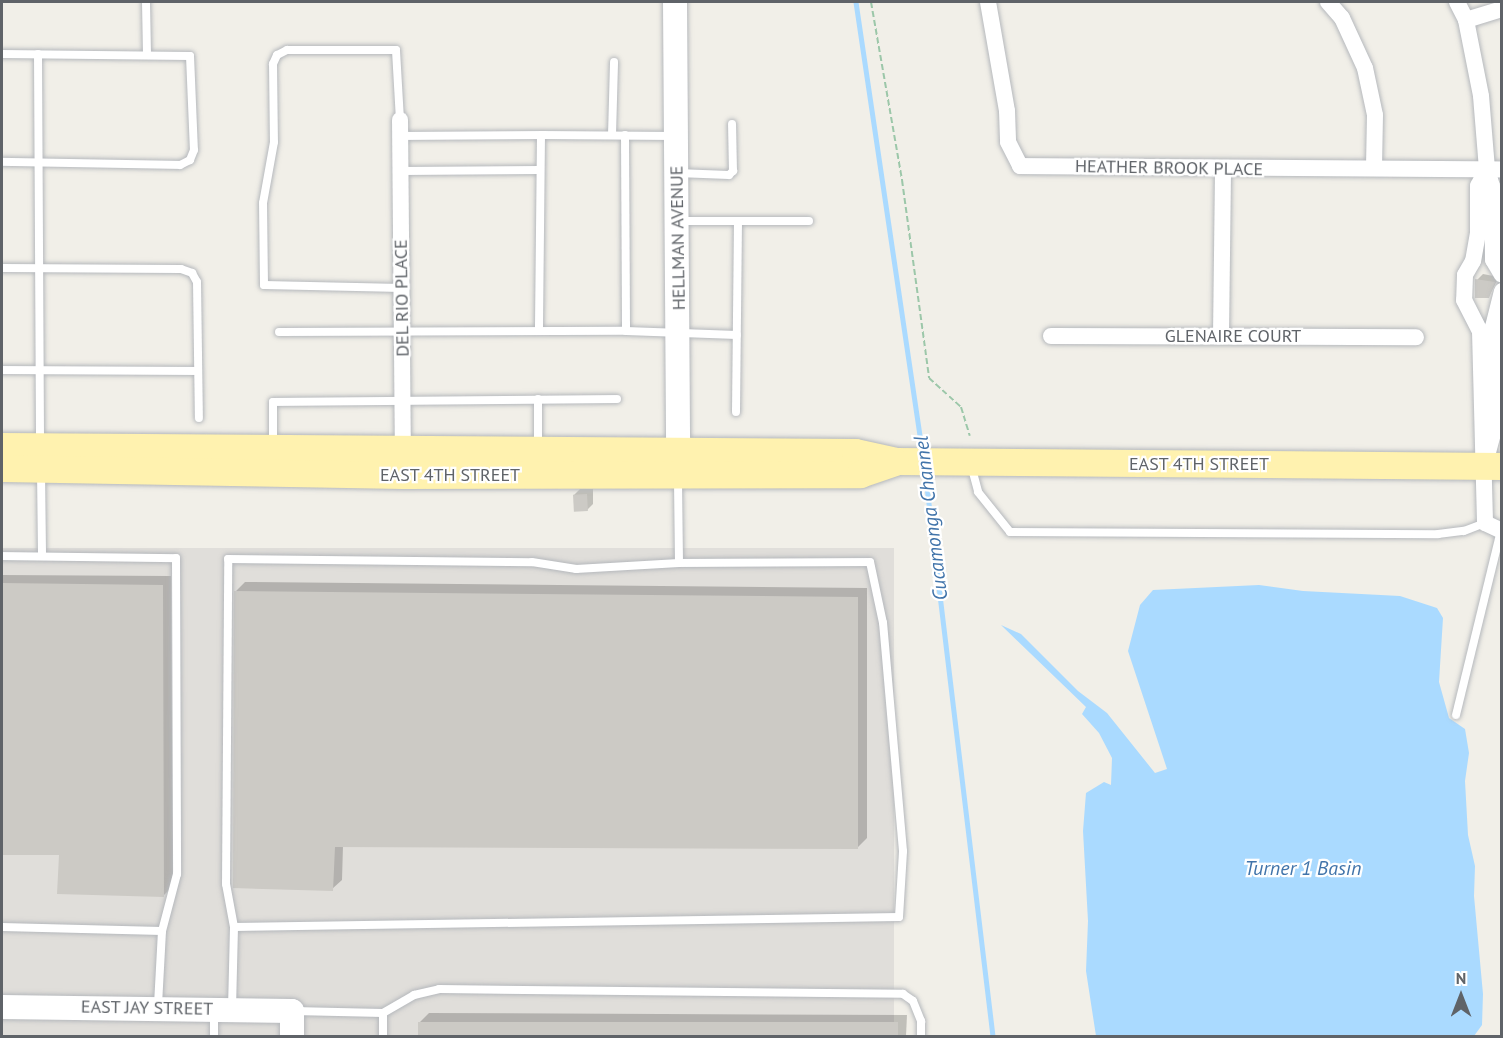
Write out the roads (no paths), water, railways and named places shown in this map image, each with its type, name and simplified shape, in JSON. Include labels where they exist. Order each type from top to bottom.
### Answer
[{"type":"main road","name":"EAST 4TH STREET","points":[[2,446],[40,457],[403,475],[678,462]]},
{"type":"main road","name":"EAST 4TH STREET","points":[[2,468],[40,457],[273,446],[538,449],[678,462],[860,474],[896,461],[962,453],[1493,466]]},
{"type":"street","name":"HELLMAN AVENUE","points":[[675,2],[675,136],[680,332],[678,462]]},
{"type":"street","name":"HEATHER BROOK PLACE","points":[[988,2],[1007,111],[1008,142],[1020,166],[1223,170],[1494,169]]},
{"type":"street","points":[[1328,2],[1342,18],[1365,68],[1375,115],[1374,168]]},
{"type":"street","points":[[1456,2],[1466,20],[1494,169],[1492,186],[1493,260],[1502,275]]},
{"type":"street","points":[[1466,20],[1502,9]]},
{"type":"street","name":"DEL RIO PLACE","points":[[400,128],[403,475]]},
{"type":"street","points":[[1493,466],[1480,331],[1464,300],[1465,275],[1473,261],[1478,233],[1478,186],[1494,169]]},
{"type":"street","points":[[1221,336],[1223,170]]},
{"type":"street","points":[[1501,531],[1485,523],[1493,466],[1493,327],[1502,291]]},
{"type":"street","name":"GLENAIRE COURT","points":[[1051,336],[1416,337]]},
{"type":"street","name":"EAST JAY STREET","points":[[2,1007],[158,1007],[292,1011]]},
{"type":"street","points":[[292,1011],[292,1036]]},
{"type":"lane","points":[[146,2],[147,54]]},
{"type":"lane","points":[[402,288],[264,285],[263,202],[274,142],[273,64],[277,55],[287,50],[396,50],[400,128],[541,135],[675,136]]},
{"type":"lane","points":[[2,54],[190,56],[194,150],[190,160],[180,165],[2,162]]},
{"type":"lane","points":[[38,54],[42,556]]},
{"type":"lane","points":[[612,135],[614,62]]},
{"type":"lane","points":[[676,173],[729,175],[733,171],[732,124]]},
{"type":"lane","points":[[539,331],[541,135]]},
{"type":"lane","points":[[625,135],[626,331]]},
{"type":"lane","points":[[401,171],[540,170]]},
{"type":"lane","points":[[677,221],[809,221]]},
{"type":"lane","points":[[736,412],[738,221]]},
{"type":"lane","points":[[2,268],[181,268],[192,273],[197,282],[199,418]]},
{"type":"lane","points":[[279,332],[626,331],[737,335]]},
{"type":"lane","points":[[2,370],[198,371]]},
{"type":"lane","points":[[538,399],[538,449]]},
{"type":"lane","points":[[273,446],[273,402],[617,399]]},
{"type":"lane","points":[[962,453],[978,492],[1010,532],[1438,534],[1464,531],[1485,523]]},
{"type":"lane","points":[[678,462],[679,563]]},
{"type":"lane","points":[[1456,715],[1501,531]]},
{"type":"lane","points":[[2,556],[176,558],[177,874],[162,931],[158,1007]]},
{"type":"lane","points":[[214,1036],[223,1009],[234,927],[226,884],[228,559],[532,561],[576,569],[679,563],[870,562],[883,623],[902,839],[899,916],[234,927]]},
{"type":"lane","points":[[2,927],[162,931]]},
{"type":"lane","points":[[292,1011],[383,1013],[414,995],[439,989],[903,993],[913,1001],[921,1021],[921,1036]]},
{"type":"lane","points":[[383,1013],[383,1036]]},
{"type":"water","name":"Turner 1 Basin","points":[[1259,585],[1303,591],[1400,596],[1437,608],[1443,618],[1439,682],[1449,718],[1465,729],[1469,753],[1465,781],[1468,835],[1475,866],[1474,896],[1483,994],[1482,1025],[1474,1036],[1096,1036],[1086,971],[1088,921],[1083,831],[1086,793],[1104,782],[1111,785],[1112,758],[1099,733],[1082,714],[1086,707],[1001,625],[1021,634],[1078,691],[1107,713],[1155,773],[1167,769],[1128,651],[1140,605],[1153,590]]},
{"type":"waterway","name":"Cucamonga Channel","points":[[856,2],[923,453]]},
{"type":"waterway","name":"Cucamonga Channel","points":[[925,470],[993,1036]]}]
